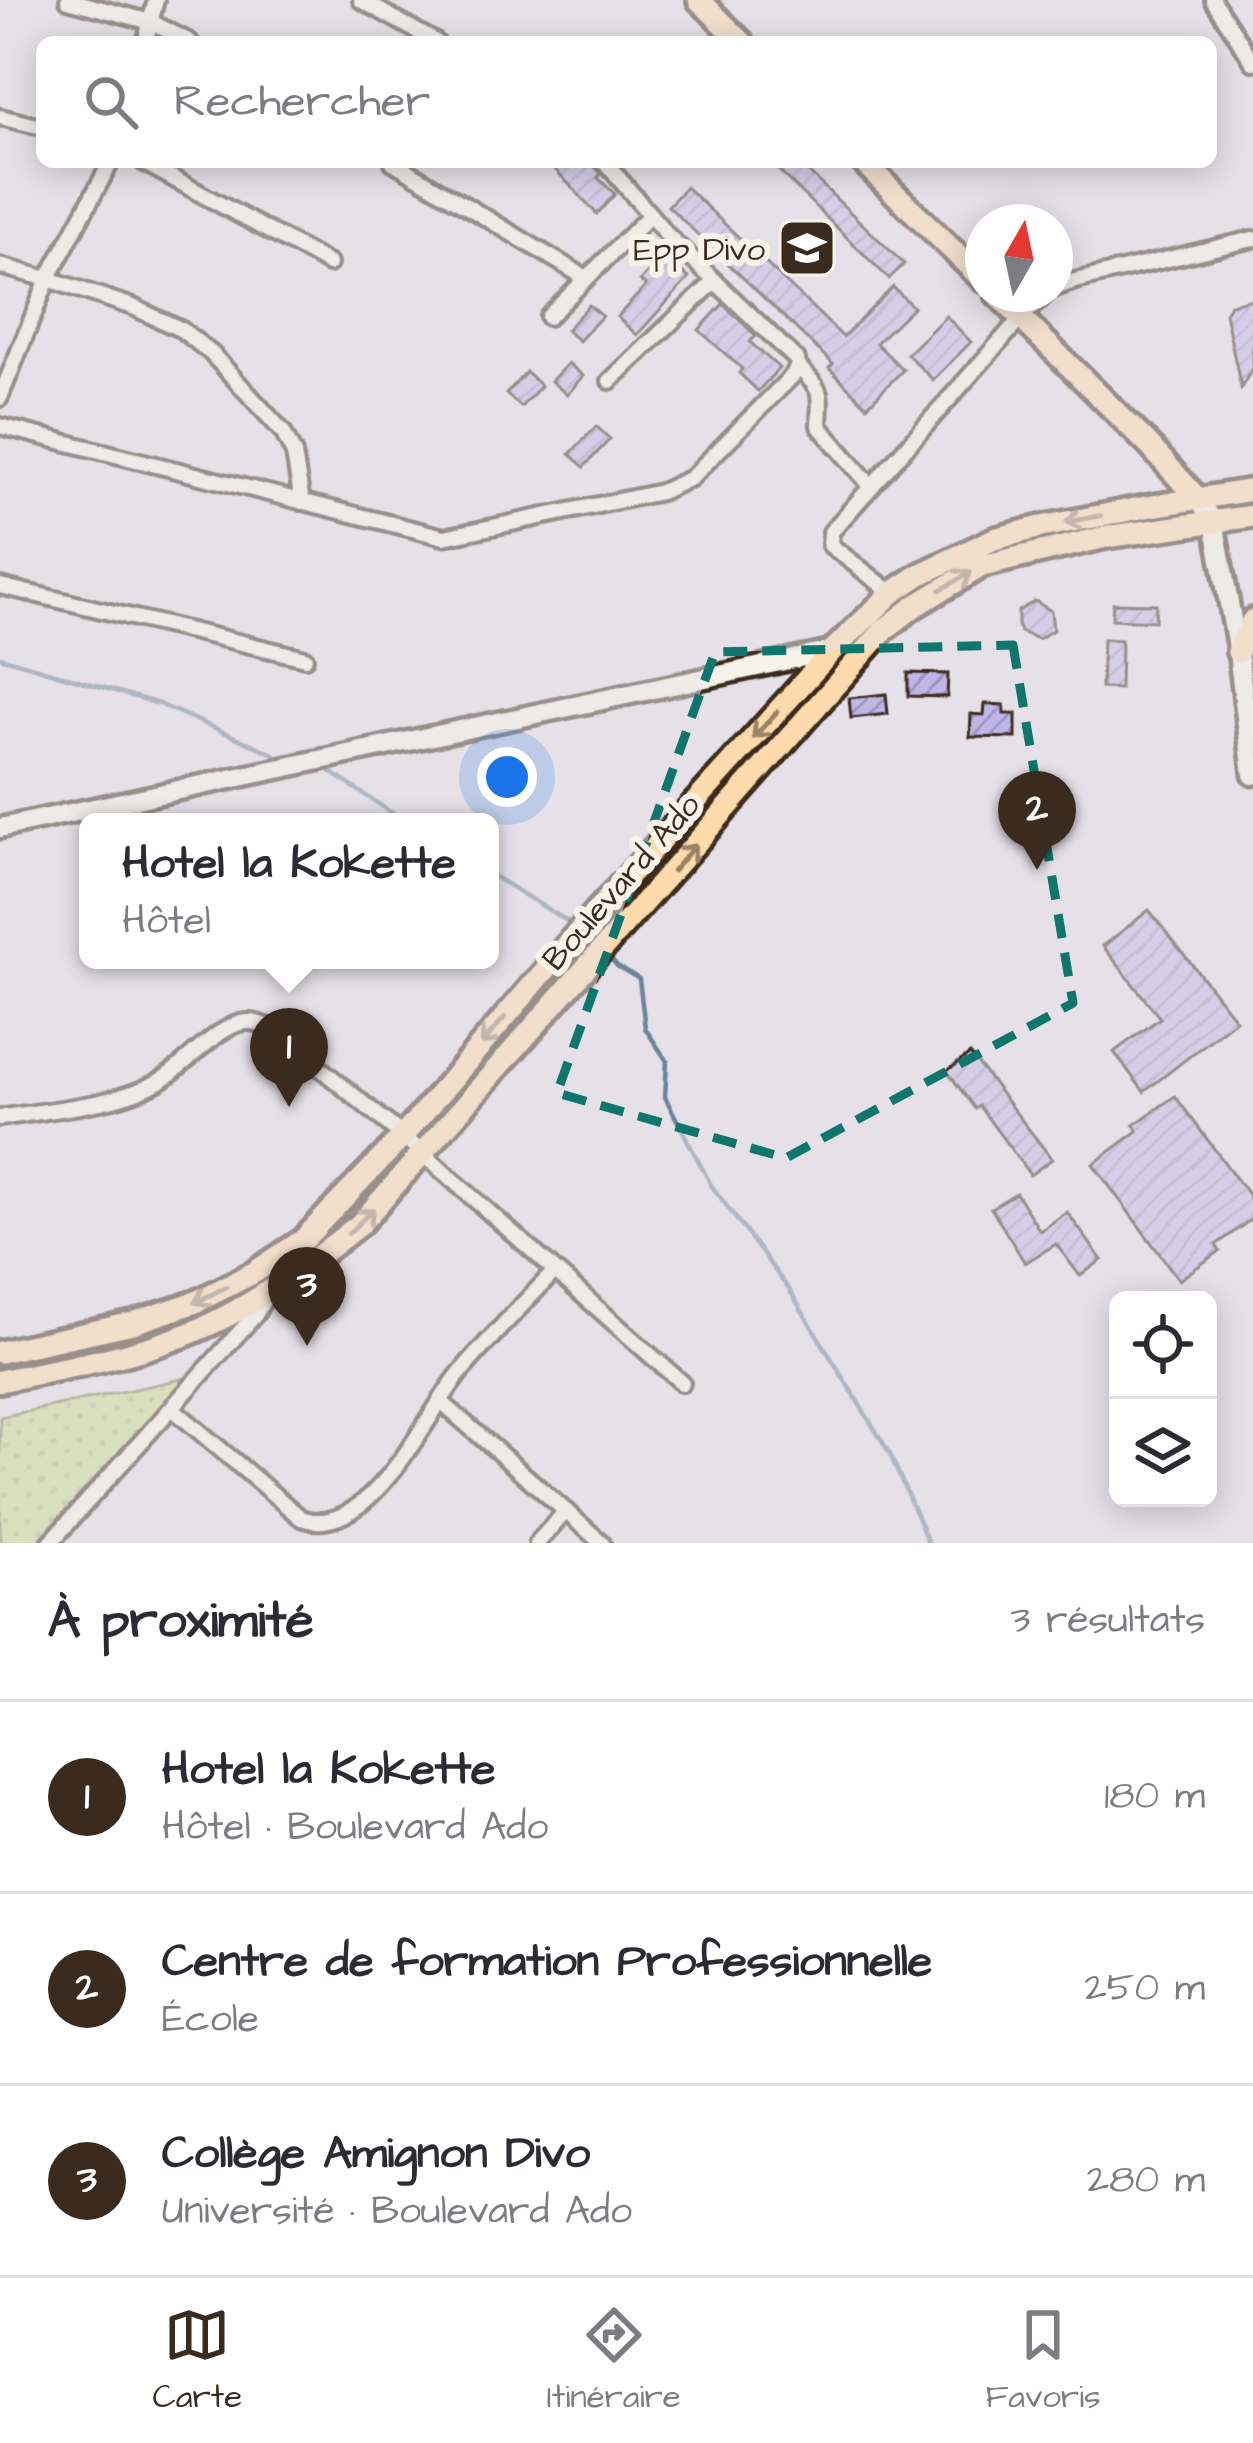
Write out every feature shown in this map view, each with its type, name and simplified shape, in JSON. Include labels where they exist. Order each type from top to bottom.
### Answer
[{"type":"main road","points":[[699,0],[736,36]]},
{"type":"main road","points":[[869,168],[965,262]]},
{"type":"main road","points":[[1015,312],[1198,499]]},
{"type":"main road","name":"Boulevard Ado","points":[[0,1352],[133,1323],[196,1302],[255,1272],[303,1240],[403,1136],[585,924],[832,651],[892,592],[994,539],[1253,490]]},
{"type":"main road","name":"Boulevard Ado","points":[[0,1381],[176,1339],[298,1274],[360,1224],[884,630],[915,606],[982,566],[1106,537],[1253,516]]},
{"type":"main road","points":[[1238,652],[1253,620]]},
{"type":"street","points":[[68,0],[151,22],[178,36]]},
{"type":"street","points":[[148,36],[156,0]]},
{"type":"street","points":[[361,0],[425,36]]},
{"type":"street","points":[[1213,0],[1253,62]]},
{"type":"street","points":[[0,117],[36,126]]},
{"type":"street","points":[[0,398],[8,353],[108,168]]},
{"type":"street","points":[[154,168],[329,264]]},
{"type":"street","points":[[403,168],[586,278]]},
{"type":"street","points":[[610,168],[650,215],[793,354],[820,389],[819,425],[872,487]]},
{"type":"street","points":[[548,317],[650,215]]},
{"type":"street","points":[[1073,281],[1253,239]]},
{"type":"street","points":[[0,266],[157,317],[182,330],[212,354],[291,444],[302,502]]},
{"type":"street","points":[[610,381],[715,281]]},
{"type":"street","points":[[892,592],[830,545],[831,532],[1027,312]]},
{"type":"street","points":[[0,426],[444,537],[661,492],[691,478],[798,366]]},
{"type":"street","points":[[1198,499],[1214,522],[1238,652],[1253,775]]},
{"type":"street","points":[[0,586],[305,658]]},
{"type":"street","points":[[0,828],[832,651]]},
{"type":"street","points":[[0,1118],[143,1089],[165,1078],[227,1028],[245,1021],[262,1024],[403,1136],[682,1383]]},
{"type":"street","points":[[172,1408],[301,1518],[313,1524],[341,1519],[381,1486],[458,1375],[555,1271]]},
{"type":"street","points":[[50,1543],[255,1315],[268,1291]]},
{"type":"street","points":[[440,1401],[602,1543]]},
{"type":"street","points":[[537,1543],[566,1511]]},
{"type":"highlighted area","points":[[1013,645],[1073,1003],[786,1158],[557,1093],[715,652]]},
{"type":"green space","points":[[187,1378],[36,1543],[0,1543],[0,1417]]},
{"type":"building","points":[[554,168],[596,168],[601,174],[598,178],[615,194],[597,214]]},
{"type":"building","points":[[776,168],[804,168],[904,264],[889,279]]},
{"type":"building","points":[[686,187],[843,337],[893,287],[913,307],[876,343],[903,370],[867,406],[829,368],[833,364],[668,206]]},
{"type":"building","points":[[663,256],[689,278],[637,335],[617,317],[646,286],[640,281]]},
{"type":"building","points":[[1253,299],[1253,367],[1241,388],[1225,313],[1230,304]]},
{"type":"building","points":[[723,304],[756,336],[750,342],[779,368],[758,391],[739,373],[742,369],[699,330]]},
{"type":"building","points":[[589,305],[602,316],[579,341],[566,330]]},
{"type":"building","points":[[946,316],[971,342],[933,380],[907,354]]},
{"type":"building","points":[[568,363],[583,376],[567,395],[551,381]]},
{"type":"building","points":[[526,372],[541,386],[521,407],[506,394]]},
{"type":"building","points":[[596,426],[610,439],[584,467],[570,454]]},
{"type":"building","points":[[1035,601],[1051,611],[1053,630],[1038,639],[1020,632],[1018,626],[1018,611]]},
{"type":"building","points":[[1113,603],[1156,604],[1155,621],[1112,619]]},
{"type":"building","points":[[1103,639],[1121,640],[1120,689],[1101,688]]},
{"type":"building","points":[[908,673],[948,674],[947,697],[908,696]]},
{"type":"building","points":[[886,694],[888,714],[851,718],[849,698]]},
{"type":"building","points":[[985,704],[1004,705],[1004,714],[1016,714],[1016,738],[970,737],[971,714],[984,715]]},
{"type":"building","points":[[1149,910],[1236,1020],[1144,1092],[1114,1052],[1160,1018],[1103,946]]},
{"type":"building","points":[[970,1054],[1052,1159],[1030,1175],[947,1071]]},
{"type":"building","points":[[1175,1096],[1253,1201],[1253,1218],[1216,1245],[1220,1251],[1179,1280],[1093,1164],[1138,1131],[1134,1125]]},
{"type":"building","points":[[1016,1193],[1040,1231],[1067,1212],[1102,1260],[1080,1276],[1056,1244],[1025,1263],[991,1208]]},
{"type":"waterway","points":[[0,657],[159,704],[274,754]]},
{"type":"waterway","points":[[331,772],[392,813]]},
{"type":"waterway","points":[[499,879],[572,924]]},
{"type":"waterway","points":[[607,955],[639,979],[645,1028],[667,1061],[665,1097],[711,1185],[790,1291],[890,1454],[928,1543]]},
{"type":"place","name":"Epp Divo","points":[[807,248]]},
{"type":"place","name":"Centre de formation Professionnelle","points":[[1037,870]]},
{"type":"place","name":"Hotel la Kokette","points":[[289,1107]]},
{"type":"place","name":"Collège Amignon Divo","points":[[307,1346]]}]
